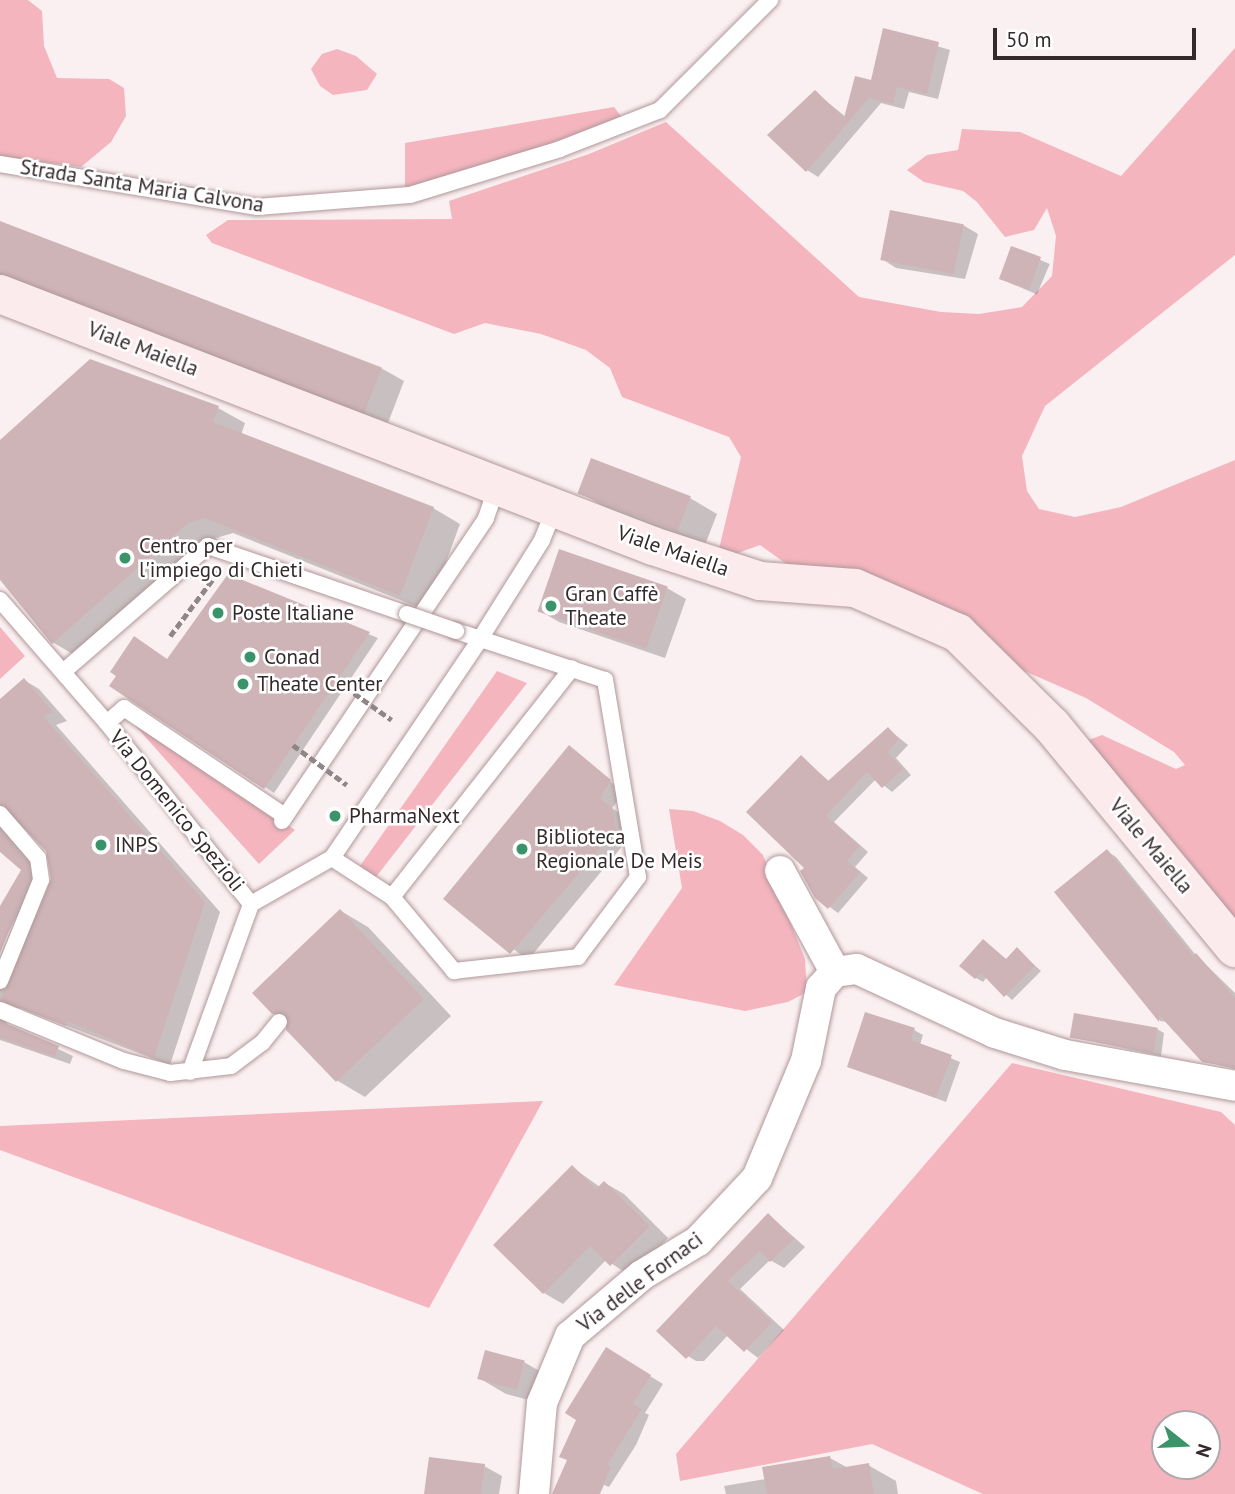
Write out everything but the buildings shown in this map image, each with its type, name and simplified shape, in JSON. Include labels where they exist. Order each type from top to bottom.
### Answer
[{"type":"main road","name":"Viale Maiella","points":[[0,294],[555,508],[761,581],[855,588],[958,633],[1052,726],[1235,948]]},
{"type":"street","points":[[780,871],[835,972],[857,969],[995,1033],[1065,1055],[1235,1086]]},
{"type":"street","name":"Via delle Fornaci","points":[[534,1494],[542,1403],[569,1336],[642,1275],[698,1241],[757,1178],[806,1061],[821,988],[835,972]]},
{"type":"lane","name":"Strada Santa Maria Calvona","points":[[0,163],[257,207],[320,206],[410,195],[560,149],[660,110],[770,0]]},
{"type":"lane","points":[[107,723],[124,708],[284,819],[486,518],[497,486]]},
{"type":"lane","points":[[63,672],[208,546],[456,631],[480,639],[572,668],[606,680],[638,877],[578,957],[454,971],[392,897],[332,859],[480,639],[542,540],[555,508]]},
{"type":"lane","name":"Via Domenico Spezioli","points":[[0,600],[107,723],[251,904],[332,859]]},
{"type":"lane","points":[[392,897],[572,668]]},
{"type":"lane","points":[[0,814],[38,858],[41,880],[0,981]]},
{"type":"lane","points":[[190,1072],[251,904]]},
{"type":"lane","points":[[0,1010],[124,1060],[170,1073],[231,1066],[262,1043],[279,1022]]},
{"type":"path","points":[[170,636],[231,554]]},
{"type":"path","points":[[337,681],[392,720]]},
{"type":"path","points":[[293,746],[347,785]]},
{"type":"shaded area","points":[[0,0],[28,0],[42,11],[44,46],[57,78],[109,79],[124,88],[126,116],[111,142],[81,167],[0,156]]},
{"type":"shaded area","points":[[1235,48],[1235,255],[1045,406],[1022,456],[1027,491],[1039,509],[1075,517],[1121,507],[1235,460],[1235,943],[1086,741],[1102,735],[1176,769],[1185,765],[1174,752],[1086,698],[795,570],[760,545],[727,557],[719,549],[741,457],[729,437],[622,397],[610,368],[586,350],[541,334],[485,323],[454,334],[212,243],[206,235],[228,220],[452,219],[449,201],[589,154],[666,122],[859,297],[941,312],[979,314],[1022,307],[1052,276],[1056,236],[1047,208],[1034,230],[1005,237],[977,202],[963,191],[924,182],[907,170],[927,155],[958,150],[962,129],[1020,132],[1121,176]]},
{"type":"shaded area","points":[[337,49],[356,56],[377,74],[367,90],[333,95],[320,86],[311,69],[322,54]]},
{"type":"shaded area","points":[[614,107],[625,121],[405,188],[405,143]]},
{"type":"shaded area","points":[[0,627],[25,656],[0,679]]},
{"type":"shaded area","points":[[497,671],[527,683],[376,877],[360,866]]},
{"type":"shaded area","points":[[135,718],[295,830],[259,864],[131,721]]},
{"type":"shaded area","points":[[669,809],[693,811],[720,821],[743,835],[763,855],[805,959],[807,992],[788,1002],[745,1011],[614,985],[682,888]]},
{"type":"shaded area","points":[[1012,1063],[1221,1112],[1235,1125],[1235,1494],[983,1494],[872,1444],[680,1481],[676,1454]]},
{"type":"shaded area","points":[[543,1101],[429,1308],[0,1150],[0,1126]]},
{"type":"place","name":"Centro per l'impiego di Chieti","points":[[125,558]]},
{"type":"place","name":"Gran Caffè Theate","points":[[551,606]]},
{"type":"place","name":"Poste Italiane","points":[[218,613]]},
{"type":"place","name":"Conad","points":[[250,657]]},
{"type":"place","name":"Theate Center","points":[[243,684]]},
{"type":"place","name":"PharmaNext","points":[[335,816]]},
{"type":"place","name":"INPS","points":[[101,845]]},
{"type":"place","name":"Biblioteca Regionale De Meis","points":[[522,849]]}]
